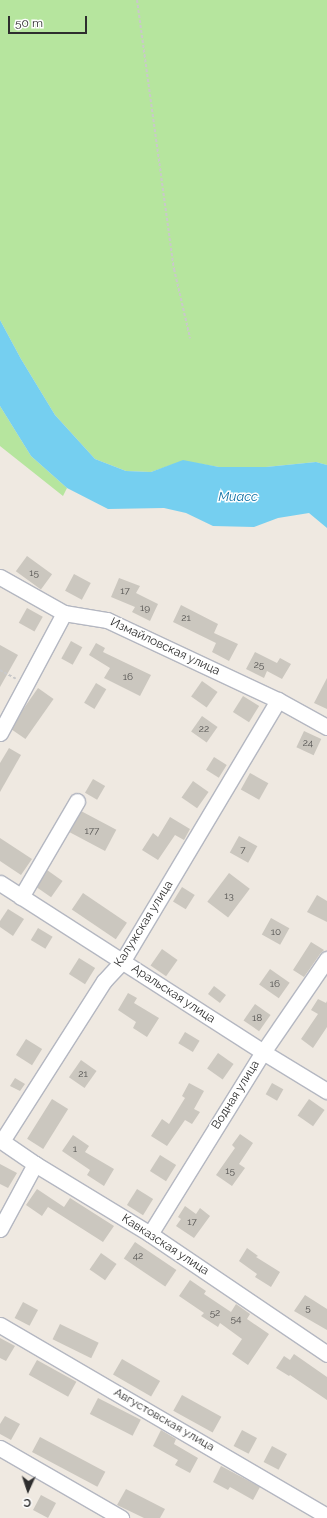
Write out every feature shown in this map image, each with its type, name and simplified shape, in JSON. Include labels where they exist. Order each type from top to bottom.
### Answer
[{"type":"street","name":"Измайловская улица","points":[[0,577],[64,612],[107,620],[278,700],[327,727]]},
{"type":"street","points":[[0,733],[64,612]]},
{"type":"street","name":"Калужская улица","points":[[1,1141],[104,981],[122,962],[278,700]]},
{"type":"street","points":[[21,897],[77,801]]},
{"type":"street","name":"Аральская улица","points":[[0,883],[263,1052],[327,1091]]},
{"type":"street","name":"Водная улица","points":[[150,1234],[263,1052],[327,959]]},
{"type":"street","name":"Кавказская улица","points":[[1,1141],[35,1164],[150,1234],[327,1354]]},
{"type":"street","points":[[0,1229],[35,1164]]},
{"type":"street","name":"Августовская улица","points":[[0,1325],[327,1516]]},
{"type":"street","points":[[0,1448],[121,1518]]},
{"type":"path","points":[[137,0],[174,269],[190,338]]},
{"type":"path","points":[[0,670],[25,685]]},
{"type":"green space","points":[[0,0],[327,0],[327,465],[316,462],[266,467],[219,467],[183,461],[151,472],[126,471],[95,459],[55,415],[21,359],[0,320]]},
{"type":"green space","points":[[0,406],[31,456],[67,488],[63,496],[0,446]]},
{"type":"water","name":"Миасс","points":[[0,320],[21,359],[55,415],[95,459],[126,471],[151,472],[183,460],[219,467],[266,467],[316,462],[327,465],[327,528],[309,513],[278,518],[254,527],[213,526],[186,513],[164,508],[108,509],[67,488],[31,456],[0,406]]},
{"type":"building","points":[[27,556],[52,574],[41,590],[16,571]]},
{"type":"building","points":[[74,574],[91,583],[82,600],[65,591]]},
{"type":"building","points":[[119,578],[140,586],[136,593],[158,604],[150,621],[132,612],[135,607],[111,597]]},
{"type":"building","points":[[181,605],[218,624],[214,633],[238,644],[229,661],[212,652],[216,643],[173,622]]},
{"type":"building","points":[[27,608],[43,617],[35,632],[19,623]]},
{"type":"building","points":[[71,641],[82,647],[73,665],[61,658]]},
{"type":"building","points":[[96,643],[105,648],[103,652],[151,675],[140,696],[104,678],[110,668],[89,655]]},
{"type":"building","points":[[0,645],[18,655],[0,687]]},
{"type":"building","points":[[255,652],[277,663],[280,658],[291,664],[282,679],[267,671],[264,678],[246,669]]},
{"type":"building","points":[[327,678],[327,709],[314,703]]},
{"type":"building","points":[[202,681],[218,692],[207,707],[191,697]]},
{"type":"building","points":[[96,683],[106,689],[94,709],[84,703]]},
{"type":"building","points":[[38,688],[54,699],[25,739],[10,728]]},
{"type":"building","points":[[243,696],[259,706],[249,722],[233,712]]},
{"type":"building","points":[[202,716],[218,727],[207,742],[191,732]]},
{"type":"building","points":[[304,731],[321,739],[314,755],[296,747]]},
{"type":"building","points":[[9,748],[21,755],[0,792],[0,763]]},
{"type":"building","points":[[214,757],[227,765],[219,778],[206,770]]},
{"type":"building","points":[[250,773],[268,783],[259,800],[241,790]]},
{"type":"building","points":[[93,779],[105,786],[97,800],[85,793]]},
{"type":"building","points":[[193,781],[209,792],[197,808],[182,797]]},
{"type":"building","points":[[81,811],[116,830],[105,851],[70,832]]},
{"type":"building","points":[[170,817],[190,829],[184,840],[175,835],[158,860],[142,850],[153,833],[158,837]]},
{"type":"building","points":[[239,836],[257,846],[248,863],[230,853]]},
{"type":"building","points":[[0,838],[32,859],[21,875],[0,861]]},
{"type":"building","points":[[47,870],[63,881],[51,897],[36,886]]},
{"type":"building","points":[[229,873],[250,889],[228,917],[207,902]]},
{"type":"building","points":[[182,887],[195,895],[186,909],[173,901]]},
{"type":"building","points":[[83,893],[127,923],[116,939],[72,910]]},
{"type":"building","points":[[317,895],[327,901],[327,922],[307,912]]},
{"type":"building","points":[[8,909],[24,919],[13,936],[0,927],[0,921]]},
{"type":"building","points":[[271,918],[289,928],[280,945],[262,935]]},
{"type":"building","points":[[38,928],[53,937],[45,949],[31,940]]},
{"type":"building","points":[[311,942],[324,950],[304,977],[293,970]]},
{"type":"building","points":[[162,949],[178,960],[166,976],[151,965]]},
{"type":"building","points":[[79,958],[95,968],[85,984],[69,974]]},
{"type":"building","points":[[270,969],[290,983],[279,998],[259,985]]},
{"type":"building","points":[[214,986],[226,995],[220,1003],[208,994]]},
{"type":"building","points":[[128,993],[137,998],[134,1003],[159,1018],[147,1037],[133,1028],[136,1022],[118,1010]]},
{"type":"building","points":[[318,999],[326,1003],[327,1001],[327,1027],[313,1048],[301,1039],[318,1014],[311,1010]]},
{"type":"building","points":[[255,1004],[271,1015],[259,1031],[244,1020]]},
{"type":"building","points":[[185,1032],[200,1041],[193,1052],[178,1043]]},
{"type":"building","points":[[26,1039],[42,1049],[32,1065],[16,1055]]},
{"type":"building","points":[[218,1053],[234,1064],[223,1079],[207,1069]]},
{"type":"building","points":[[81,1060],[97,1071],[85,1088],[69,1077]]},
{"type":"building","points":[[15,1078],[25,1084],[20,1091],[10,1086]]},
{"type":"building","points":[[189,1083],[204,1091],[194,1109],[200,1112],[192,1124],[185,1120],[167,1146],[151,1136],[162,1119],[169,1124],[185,1098],[182,1096]]},
{"type":"building","points":[[272,1083],[283,1089],[277,1101],[266,1094]]},
{"type":"building","points":[[52,1099],[68,1109],[43,1149],[27,1139]]},
{"type":"building","points":[[309,1099],[325,1110],[313,1126],[298,1115]]},
{"type":"building","points":[[240,1134],[253,1143],[239,1164],[245,1168],[232,1186],[216,1175],[235,1148],[232,1145]]},
{"type":"building","points":[[73,1135],[89,1146],[85,1152],[114,1169],[104,1186],[87,1175],[90,1170],[62,1151]]},
{"type":"building","points":[[160,1155],[176,1165],[166,1181],[150,1171]]},
{"type":"building","points":[[0,1164],[17,1173],[8,1188],[0,1184]]},
{"type":"building","points":[[37,1189],[64,1207],[70,1198],[114,1226],[103,1242],[48,1207],[42,1216],[26,1205]]},
{"type":"building","points":[[137,1189],[153,1199],[143,1215],[127,1205]]},
{"type":"building","points":[[185,1206],[196,1214],[200,1208],[210,1216],[194,1238],[176,1226],[181,1219],[178,1217]]},
{"type":"building","points":[[135,1242],[176,1270],[165,1287],[124,1259]]},
{"type":"building","points":[[247,1248],[258,1256],[256,1257],[280,1272],[271,1287],[255,1277],[257,1274],[239,1261]]},
{"type":"building","points":[[101,1253],[117,1264],[105,1280],[90,1269]]},
{"type":"building","points":[[190,1280],[206,1291],[204,1294],[231,1312],[236,1304],[250,1314],[247,1319],[269,1334],[248,1365],[232,1354],[242,1339],[220,1323],[218,1327],[201,1316],[204,1313],[179,1296]]},
{"type":"building","points":[[305,1295],[327,1309],[327,1330],[294,1311]]},
{"type":"building","points":[[23,1302],[38,1310],[30,1326],[15,1318]]},
{"type":"building","points":[[60,1324],[99,1343],[91,1358],[53,1339]]},
{"type":"building","points":[[0,1338],[15,1346],[6,1361],[0,1358]]},
{"type":"building","points":[[294,1354],[327,1377],[327,1400],[290,1375],[289,1376],[276,1368],[284,1356],[290,1360]]},
{"type":"building","points":[[122,1359],[160,1381],[151,1397],[113,1375]]},
{"type":"building","points":[[37,1360],[76,1382],[68,1397],[29,1375]]},
{"type":"building","points":[[182,1395],[221,1417],[213,1433],[173,1411]]},
{"type":"building","points":[[98,1398],[141,1420],[133,1436],[90,1414]]},
{"type":"building","points":[[5,1416],[20,1424],[11,1440],[0,1434],[0,1424]]},
{"type":"building","points":[[161,1430],[176,1439],[174,1444],[198,1458],[190,1473],[175,1465],[178,1460],[153,1446]]},
{"type":"building","points":[[242,1430],[257,1438],[249,1454],[234,1446]]},
{"type":"building","points":[[40,1437],[105,1472],[97,1487],[32,1452]]},
{"type":"building","points":[[272,1446],[287,1454],[279,1470],[264,1462]]},
{"type":"building","points":[[221,1466],[260,1487],[253,1500],[230,1487],[228,1490],[213,1482]]},
{"type":"building","points":[[126,1489],[165,1509],[160,1518],[144,1518],[117,1505]]},
{"type":"building","points":[[41,1495],[56,1503],[48,1518],[33,1510]]}]
